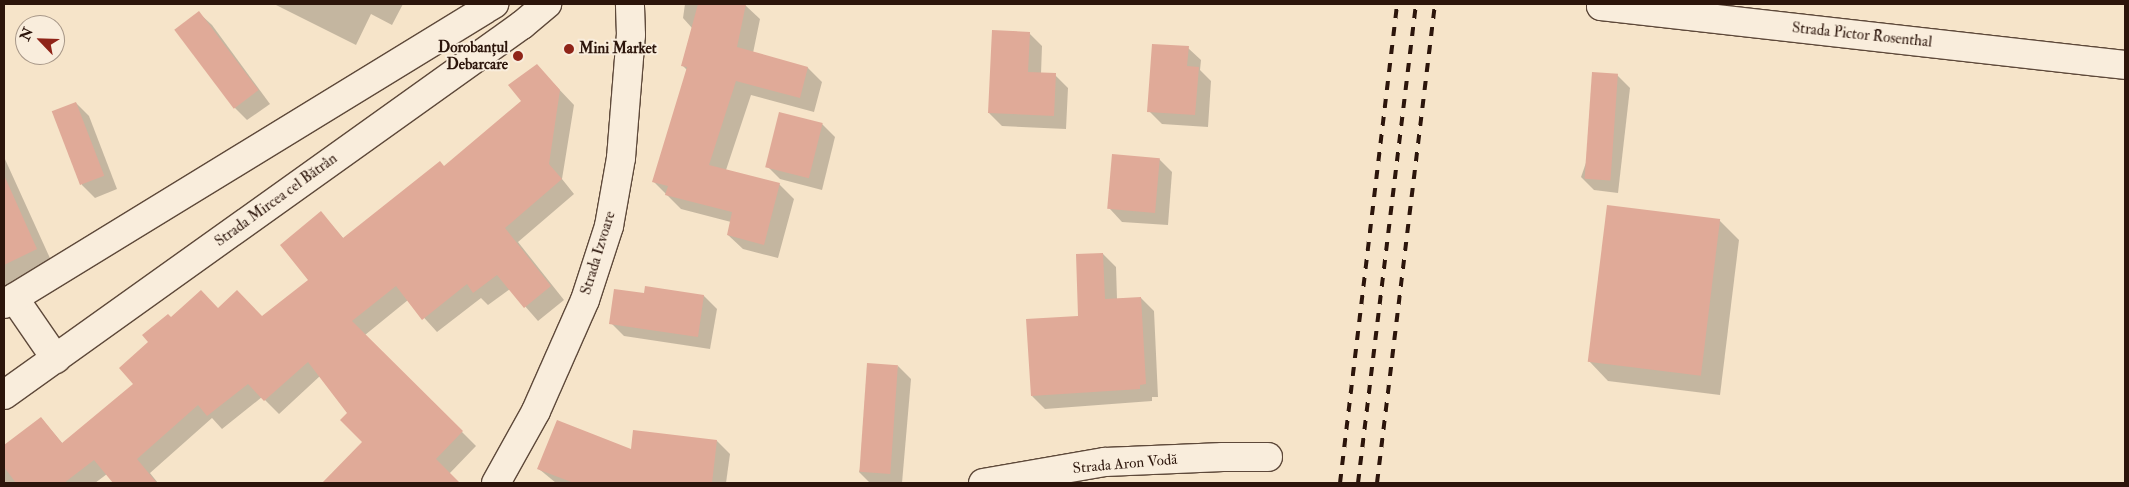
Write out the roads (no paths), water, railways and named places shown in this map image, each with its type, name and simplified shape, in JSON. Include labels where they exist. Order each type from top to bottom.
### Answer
[{"type":"street","points":[[56,359],[9,301],[494,4]]},
{"type":"street","name":"Strada Mircea cel Bătrân","points":[[4,395],[522,25],[547,4]]},
{"type":"street","name":"Strada Izvoare","points":[[496,483],[536,412],[584,300],[609,226],[621,158],[631,35],[630,4]]},
{"type":"street","name":"Strada Pictor Rosenthal","points":[[1601,4],[1601,6],[2125,65]]},
{"type":"street","name":"Strada Aron Vodă","points":[[984,483],[1107,473],[1214,457],[1268,457]]},
{"type":"railway","points":[[1340,483],[1397,4]]},
{"type":"railway","points":[[1358,483],[1416,4]]},
{"type":"railway","points":[[1377,483],[1435,4]]},
{"type":"place","name":"Mini Market","points":[[569,49]]},
{"type":"place","name":"Dorobanțul Debarcare","points":[[518,56]]}]
